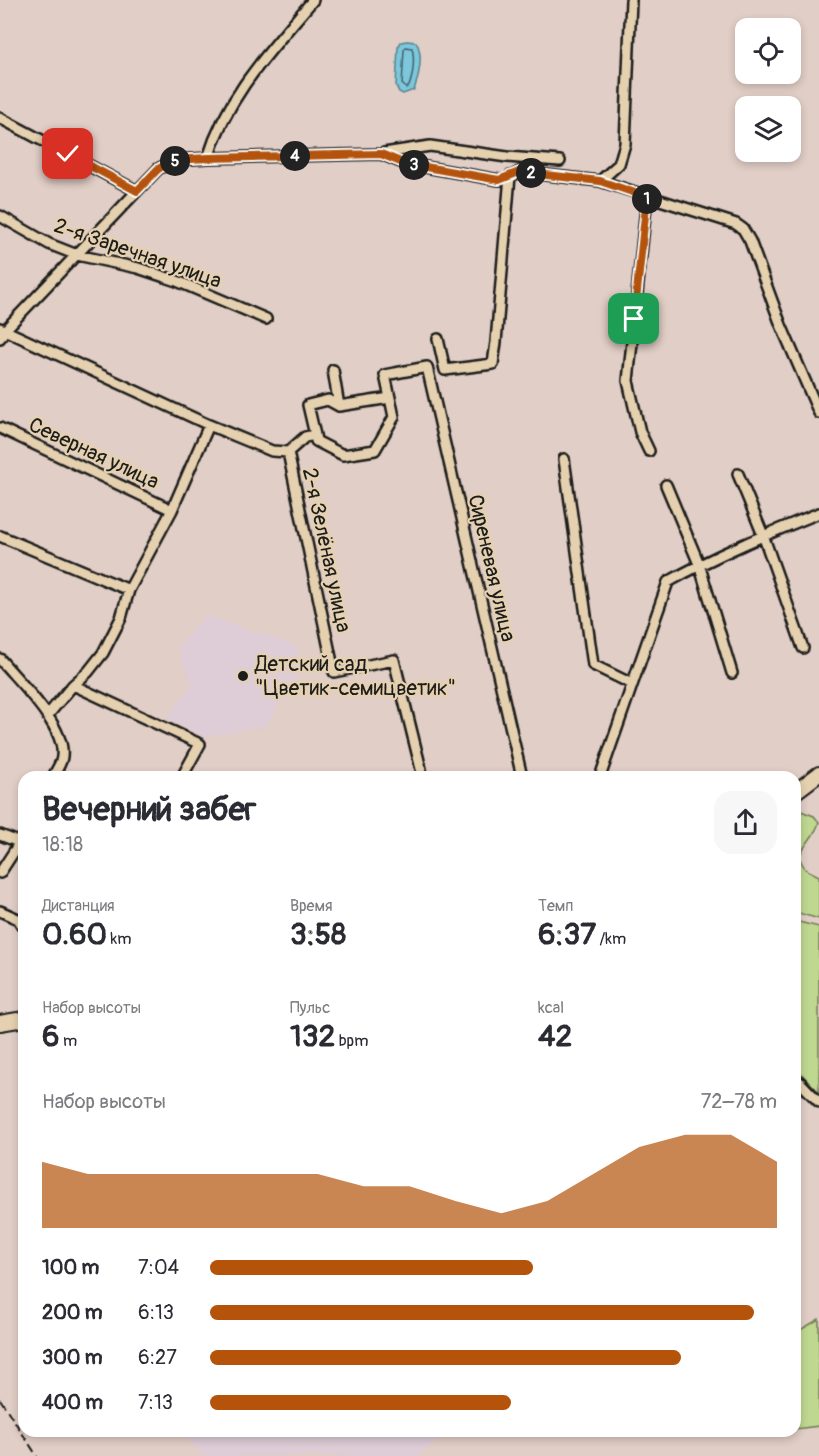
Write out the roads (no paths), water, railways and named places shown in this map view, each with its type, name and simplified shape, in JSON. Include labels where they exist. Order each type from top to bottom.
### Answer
[{"type":"main road","points":[[801,788],[819,774]]},
{"type":"main road","points":[[0,1023],[18,1020]]},
{"type":"street","points":[[208,158],[216,134],[234,99],[258,65],[313,0]]},
{"type":"street","points":[[600,181],[619,164],[625,144],[631,0]]},
{"type":"street","points":[[0,118],[137,191]]},
{"type":"street","points":[[1,333],[137,191],[164,165],[175,160],[381,154],[430,146],[507,157],[560,161]]},
{"type":"street","points":[[381,154],[403,163],[499,180],[519,172],[600,181],[736,224],[743,229],[750,241],[781,325],[819,413]]},
{"type":"street","points":[[438,339],[445,370],[493,364],[510,176]]},
{"type":"street","points":[[647,197],[628,381],[640,432],[649,451]]},
{"type":"street","name":"2-я Заречная улица","points":[[0,216],[49,244],[77,255],[138,268],[177,281],[266,319]]},
{"type":"street","name":"2-я Зелёная улица","points":[[1,333],[209,425],[272,451],[288,452],[334,672],[394,660],[421,769]]},
{"type":"street","name":"Сиреневая улица","points":[[390,398],[385,375],[427,367],[521,771]]},
{"type":"street","points":[[333,370],[339,406]]},
{"type":"street","points":[[390,398],[394,417],[375,450],[343,455],[316,441],[308,405],[328,400],[339,406],[390,398]]},
{"type":"street","points":[[47,716],[103,653],[121,618],[129,590],[172,510],[209,425]]},
{"type":"street","name":"Северная улица","points":[[0,428],[172,510]]},
{"type":"street","points":[[288,452],[305,437],[315,435]]},
{"type":"street","points":[[564,459],[593,665],[632,684]]},
{"type":"street","points":[[738,474],[763,536],[802,648]]},
{"type":"street","points":[[666,484],[699,564],[732,673]]},
{"type":"street","points":[[602,771],[668,582],[699,564],[819,513]]},
{"type":"street","points":[[0,536],[129,590]]},
{"type":"street","points":[[0,659],[47,716],[59,735],[62,758],[56,771]]},
{"type":"street","points":[[73,685],[200,744],[185,771]]},
{"type":"street","points":[[0,836],[18,840]]},
{"type":"street","points":[[0,873],[18,848]]},
{"type":"street","points":[[0,911],[18,919]]},
{"type":"street","points":[[801,1083],[819,1102]]},
{"type":"water","points":[[401,42],[416,42],[420,53],[420,66],[414,90],[403,94],[396,86],[398,47]]},
{"type":"railway","points":[[0,1399],[18,1427]]},
{"type":"railway","points":[[25,1437],[37,1456]]},
{"type":"place","name":"Детский сад \"Цветик-семицветик\"","points":[[243,676]]}]
